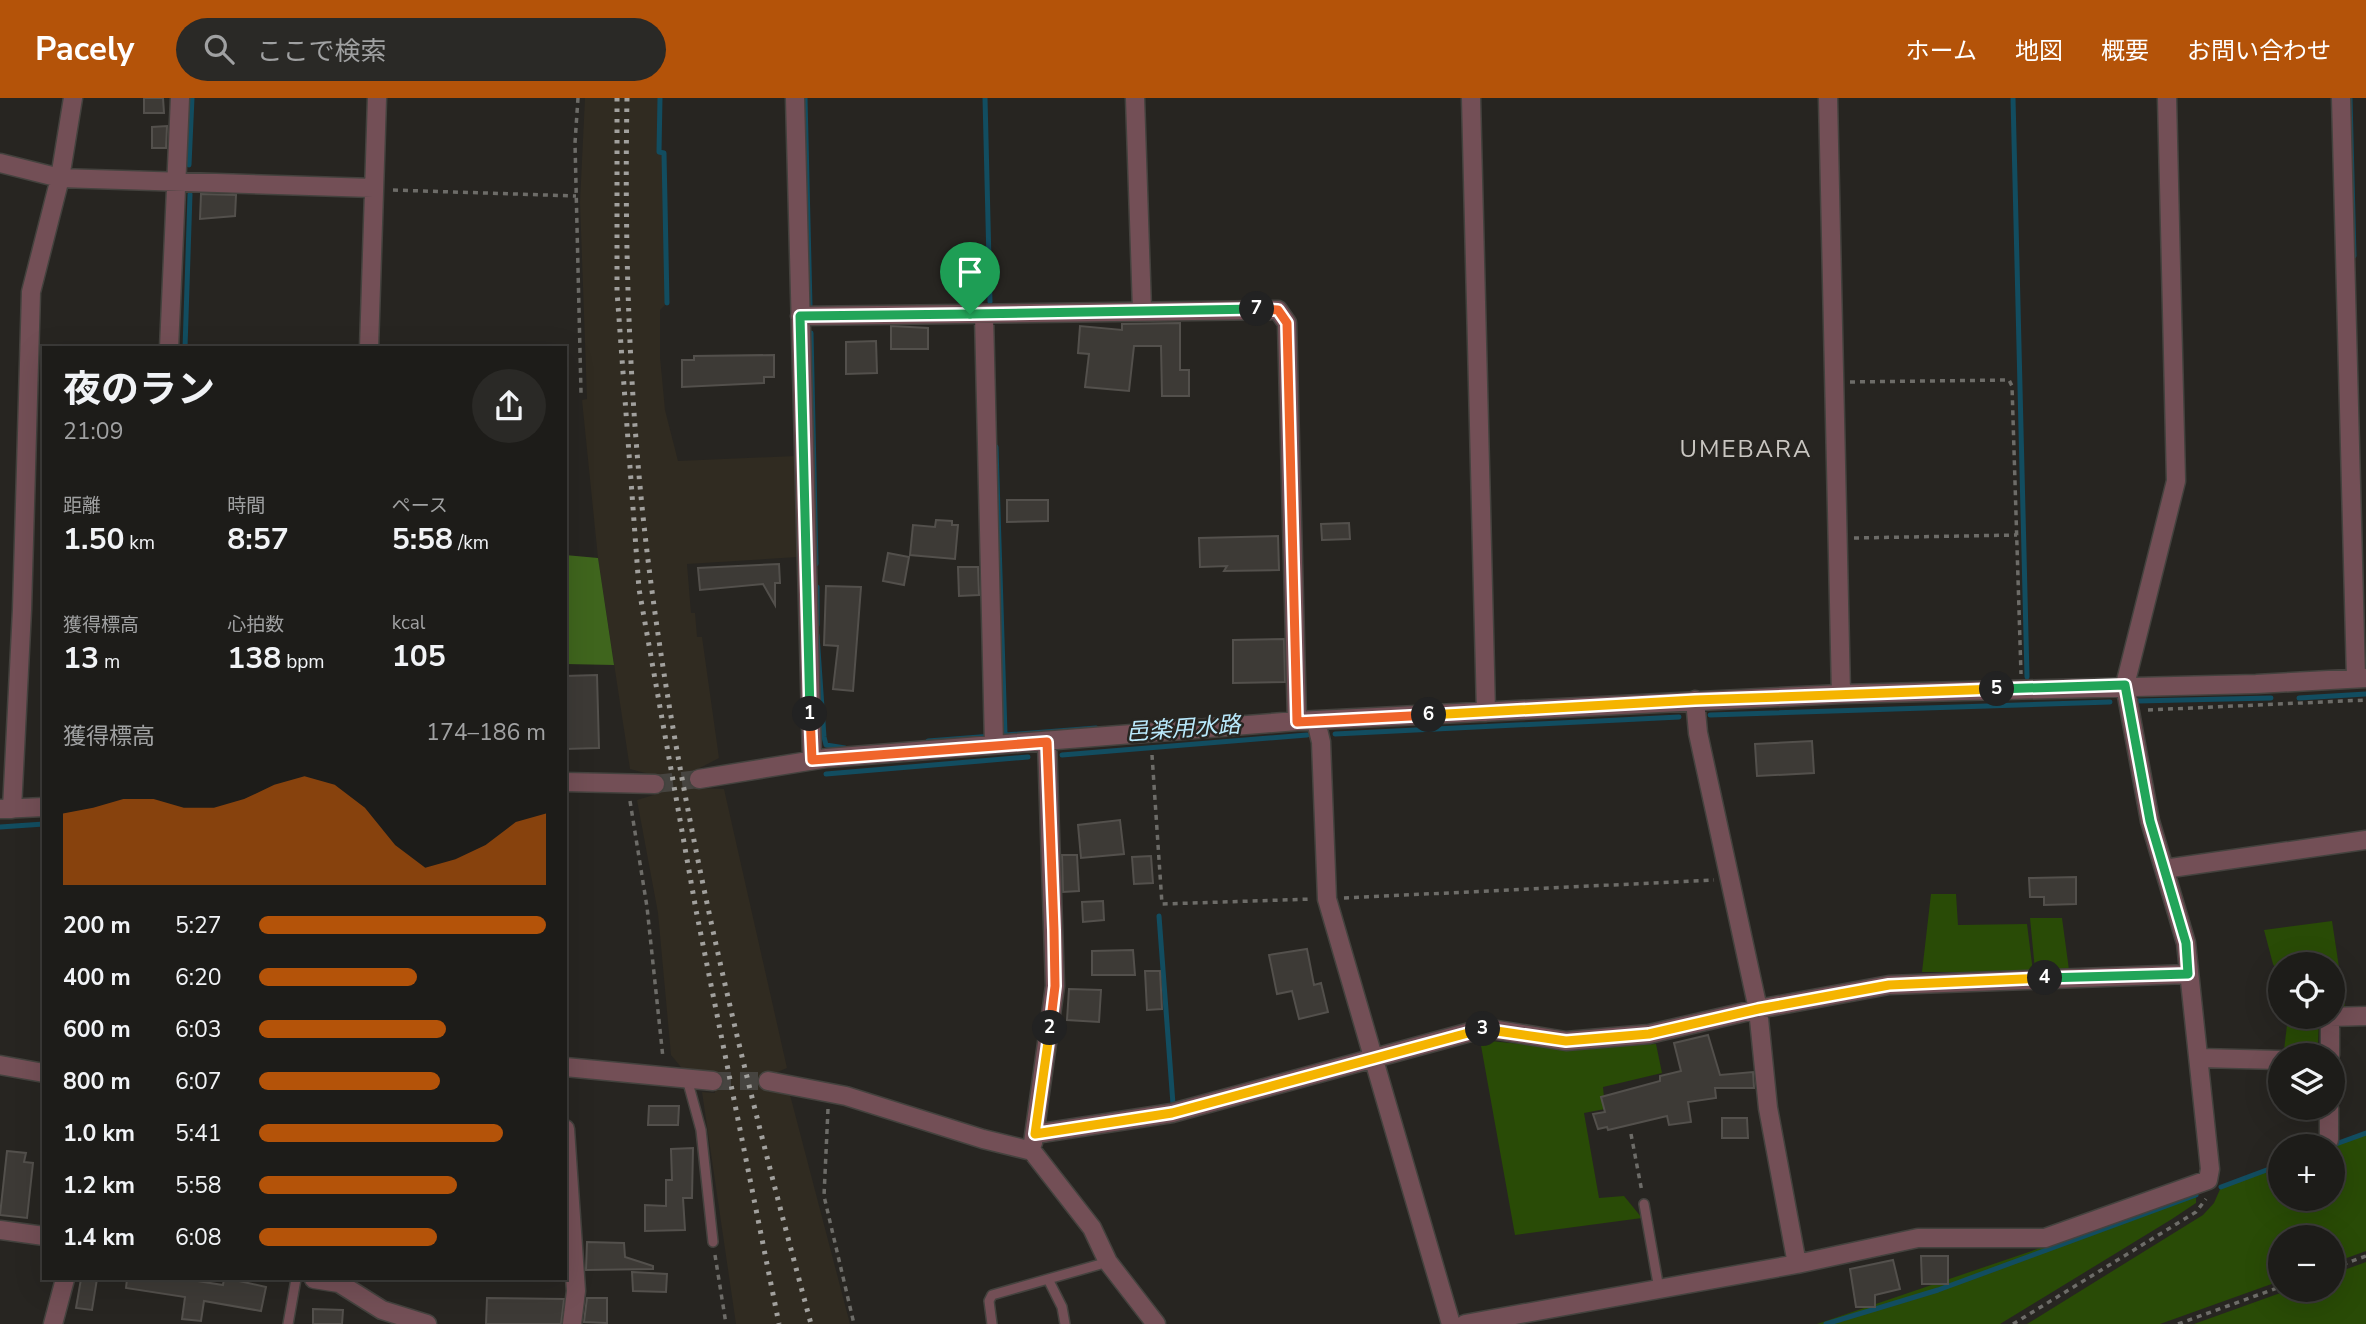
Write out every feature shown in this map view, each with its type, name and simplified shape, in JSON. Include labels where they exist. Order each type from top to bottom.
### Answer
[{"type":"street","points":[[42,807],[6,809],[22,610],[31,292],[60,178],[73,98]]},
{"type":"street","points":[[169,346],[174,180],[180,98]]},
{"type":"street","points":[[369,346],[377,98]]},
{"type":"street","points":[[795,98],[812,760]]},
{"type":"street","points":[[1135,98],[1142,310]]},
{"type":"street","points":[[1471,98],[1486,712]]},
{"type":"street","points":[[1828,98],[1840,694]]},
{"type":"street","points":[[1465,1324],[1797,1264],[1918,1238],[2045,1238],[2205,1183],[2210,1177],[2200,1058],[2186,943],[2150,821],[2125,685],[2176,481],[2167,98]]},
{"type":"street","points":[[699,779],[812,760],[1316,720],[1840,694],[2125,685],[2256,684],[2361,678],[2358,435],[2341,98]]},
{"type":"street","points":[[0,163],[60,178],[373,188]]},
{"type":"street","points":[[800,316],[1271,309],[1283,314],[1287,323],[1297,722]]},
{"type":"street","points":[[984,315],[994,745]]},
{"type":"street","points":[[1695,700],[1698,733],[1758,1009],[1768,1108],[1797,1264]]},
{"type":"street","points":[[1316,720],[1321,742],[1327,899],[1451,1324]]},
{"type":"street","points":[[1047,742],[1055,986],[1034,1142],[1092,1228],[1108,1262],[1156,1324]]},
{"type":"street","points":[[567,782],[627,781],[655,784]]},
{"type":"street","points":[[2164,869],[2366,840]]},
{"type":"street","points":[[768,1082],[832,1093],[983,1139],[1034,1142],[1172,1113],[1485,1028],[1566,1041],[1649,1034],[1758,1009],[1889,985],[2188,974]]},
{"type":"street","points":[[2330,1043],[2330,1017],[2366,1016]]},
{"type":"street","points":[[2200,1058],[2268,1060]]},
{"type":"street","points":[[0,1065],[42,1073]]},
{"type":"street","points":[[567,1067],[713,1081]]},
{"type":"street","points":[[567,1158],[576,1291],[572,1324]]},
{"type":"street","points":[[0,1230],[42,1236]]},
{"type":"street","points":[[52,1324],[65,1280]]},
{"type":"street","points":[[320,1280],[338,1283],[380,1317],[427,1324]]},
{"type":"lane","points":[[687,1079],[701,1130],[713,1242]]},
{"type":"lane","points":[[1644,1205],[1659,1289]]},
{"type":"lane","points":[[992,1324],[989,1301],[992,1295],[1108,1262]]},
{"type":"lane","points":[[1048,1279],[1062,1307],[1065,1324]]},
{"type":"lane","points":[[288,1324],[296,1280]]},
{"type":"path","points":[[578,98],[576,196],[581,393]]},
{"type":"path","points":[[373,188],[576,196]]},
{"type":"path","points":[[1834,382],[2009,380],[2012,386],[2021,688]]},
{"type":"path","points":[[1837,539],[2017,536]]},
{"type":"path","points":[[2128,711],[2366,701]]},
{"type":"path","points":[[1152,755],[1162,904],[1327,899],[1730,879]]},
{"type":"path","points":[[627,781],[647,906],[665,1077]]},
{"type":"path","points":[[832,1093],[827,1116],[824,1196],[854,1324]]},
{"type":"path","points":[[1631,1135],[1644,1205]]},
{"type":"path","points":[[2013,1324],[2201,1209],[2207,1194],[2205,1183]]},
{"type":"path","points":[[713,1242],[726,1324]]},
{"type":"path","points":[[2345,1264],[2366,1256]]},
{"type":"path","points":[[2178,1324],[2268,1291]]},
{"type":"shaded area","points":[[585,98],[660,98],[659,151],[664,153],[667,303],[660,310],[660,357],[665,410],[678,461],[796,456],[798,557],[687,564],[691,613],[695,613],[697,637],[702,637],[719,758],[696,770],[701,788],[724,789],[787,1068],[768,1076],[768,1092],[789,1091],[850,1324],[736,1324],[702,1092],[715,1093],[713,1081],[710,1072],[685,1072],[671,1055],[658,913],[637,800],[657,794],[653,775],[630,769],[598,558],[582,400],[587,399],[580,202]]},
{"type":"green space","points":[[567,555],[598,558],[614,665],[567,664]]},
{"type":"green space","points":[[1931,894],[1956,894],[1958,925],[2027,924],[2033,972],[1922,972]]},
{"type":"green space","points":[[2030,918],[2062,918],[2069,970],[2035,970]]},
{"type":"green space","points":[[2332,921],[2337,952],[2270,952],[2264,930]]},
{"type":"green space","points":[[2287,1029],[2319,1029],[2318,1043],[2285,1043]]},
{"type":"green space","points":[[1480,1040],[1571,1049],[1656,1044],[1662,1073],[1603,1087],[1605,1109],[1584,1113],[1599,1198],[1624,1196],[1642,1218],[1515,1235]]},
{"type":"green space","points":[[2366,1133],[2366,1251],[2345,1259],[2345,1225],[2268,1225],[2268,1285],[2160,1324],[2027,1324],[2203,1215],[2214,1203],[2221,1187],[2268,1169],[2268,1211],[2345,1211],[2345,1141]]},
{"type":"green space","points":[[2196,1195],[2196,1203],[2172,1219],[2000,1324],[1817,1324]]},
{"type":"green space","points":[[2366,1262],[2366,1324],[2194,1324],[2268,1298],[2268,1302],[2345,1302],[2345,1270]]},
{"type":"building","points":[[144,98],[163,98],[164,113],[144,113]]},
{"type":"building","points":[[167,126],[166,148],[152,148],[152,127]]},
{"type":"building","points":[[201,194],[236,195],[235,216],[200,219]]},
{"type":"building","points":[[1180,323],[1180,370],[1189,370],[1189,396],[1162,396],[1161,346],[1134,346],[1129,391],[1085,387],[1089,354],[1078,353],[1080,326],[1122,330],[1122,324]]},
{"type":"building","points":[[891,326],[928,328],[928,349],[891,349]]},
{"type":"building","points":[[876,341],[877,373],[846,374],[846,342]]},
{"type":"building","points":[[774,355],[774,377],[764,377],[764,383],[682,387],[682,360],[694,360],[694,356]]},
{"type":"building","points":[[1007,500],[1048,500],[1048,521],[1007,522]]},
{"type":"building","points":[[936,520],[952,521],[952,525],[958,525],[955,559],[910,555],[913,525],[935,527]]},
{"type":"building","points":[[1349,523],[1350,539],[1322,540],[1321,524]]},
{"type":"building","points":[[1278,536],[1279,570],[1224,571],[1227,566],[1200,567],[1199,538]]},
{"type":"building","points":[[888,553],[909,557],[904,585],[883,581]]},
{"type":"building","points":[[779,564],[780,583],[775,583],[775,605],[763,584],[700,590],[698,568]]},
{"type":"building","points":[[958,567],[978,567],[979,595],[959,596]]},
{"type":"building","points":[[826,586],[861,587],[853,691],[833,689],[838,646],[824,645]]},
{"type":"building","points":[[1284,639],[1285,682],[1233,683],[1233,640]]},
{"type":"building","points":[[597,675],[599,748],[567,749],[567,676]]},
{"type":"building","points":[[1812,741],[1814,773],[1757,776],[1755,744]]},
{"type":"building","points":[[1120,820],[1124,854],[1081,858],[1078,825]]},
{"type":"building","points":[[1062,855],[1077,855],[1079,891],[1063,892]]},
{"type":"building","points":[[1151,856],[1153,883],[1134,884],[1132,857]]},
{"type":"building","points":[[2076,877],[2076,904],[2044,905],[2044,897],[2030,897],[2029,878]]},
{"type":"building","points":[[1103,901],[1104,920],[1083,922],[1082,902]]},
{"type":"building","points":[[1307,949],[1314,985],[1321,983],[1328,1012],[1299,1019],[1292,991],[1277,994],[1269,955]]},
{"type":"building","points":[[1133,950],[1135,975],[1092,975],[1092,951]]},
{"type":"building","points":[[1145,971],[1160,971],[1162,1009],[1147,1010]]},
{"type":"building","points":[[1069,989],[1101,990],[1099,1022],[1067,1020]]},
{"type":"building","points":[[1708,1035],[1720,1075],[1753,1072],[1754,1088],[1715,1088],[1716,1098],[1688,1102],[1691,1122],[1669,1125],[1667,1116],[1608,1130],[1607,1127],[1598,1129],[1593,1114],[1605,1112],[1601,1097],[1660,1081],[1660,1076],[1681,1071],[1674,1043]]},
{"type":"building","points":[[649,1106],[679,1106],[678,1125],[648,1125]]},
{"type":"building","points":[[1722,1118],[1747,1118],[1748,1138],[1722,1138]]},
{"type":"building","points":[[693,1148],[692,1198],[683,1198],[685,1230],[645,1231],[645,1205],[666,1206],[666,1180],[672,1180],[671,1149]]},
{"type":"building","points":[[7,1151],[26,1153],[24,1162],[33,1163],[27,1218],[0,1215]]},
{"type":"building","points":[[587,1242],[624,1243],[625,1257],[653,1266],[653,1269],[586,1270]]},
{"type":"building","points":[[1921,1256],[1948,1256],[1948,1284],[1922,1284]]},
{"type":"building","points":[[1893,1260],[1900,1289],[1875,1295],[1875,1307],[1856,1307],[1850,1269]]},
{"type":"building","points":[[632,1272],[667,1274],[666,1292],[633,1291]]},
{"type":"building","points":[[81,1280],[97,1280],[92,1310],[76,1308]]},
{"type":"building","points":[[127,1280],[191,1280],[223,1285],[224,1280],[234,1280],[266,1287],[261,1311],[204,1301],[201,1321],[182,1319],[185,1297],[126,1288]]},
{"type":"building","points":[[487,1298],[564,1299],[561,1324],[486,1324]]},
{"type":"building","points":[[587,1298],[607,1298],[607,1323],[584,1322]]},
{"type":"building","points":[[313,1309],[343,1310],[342,1324],[313,1324]]},
{"type":"waterway","points":[[189,165],[192,98]]},
{"type":"waterway","points":[[660,98],[659,152],[664,153],[667,303]]},
{"type":"waterway","points":[[805,98],[810,306]]},
{"type":"waterway","points":[[985,98],[990,302]]},
{"type":"waterway","points":[[2013,98],[2027,677]]},
{"type":"waterway","points":[[2350,98],[2354,256]]},
{"type":"waterway","points":[[185,346],[190,194]]},
{"type":"waterway","points":[[811,333],[816,564]]},
{"type":"waterway","points":[[996,447],[1005,734]]},
{"type":"waterway","points":[[817,587],[817,625]]},
{"type":"waterway","points":[[817,635],[824,737],[826,745],[845,748]]},
{"type":"waterway","name":"邑楽用水路","points":[[2299,698],[2366,694]]},
{"type":"waterway","name":"邑楽用水路","points":[[2138,701],[2271,698]]},
{"type":"waterway","name":"邑楽用水路","points":[[1710,715],[2110,702]]},
{"type":"waterway","name":"邑楽用水路","points":[[1335,734],[1679,717]]},
{"type":"waterway","points":[[928,741],[1096,728]]},
{"type":"waterway","name":"邑楽用水路","points":[[1062,755],[1307,735]]},
{"type":"waterway","name":"邑楽用水路","points":[[826,774],[1028,757]]},
{"type":"waterway","name":"邑楽用水路","points":[[0,827],[42,824]]},
{"type":"waterway","points":[[1159,916],[1173,1104]]},
{"type":"waterway","points":[[2345,1141],[2366,1133]]},
{"type":"waterway","points":[[2221,1187],[2268,1169]]},
{"type":"waterway","points":[[1826,1324],[1938,1290],[2196,1195]]},
{"type":"tunnel","points":[[655,784],[699,779]]},
{"type":"tunnel","points":[[713,1081],[768,1081]]},
{"type":"railway","points":[[617,98],[617,291],[639,589],[696,910],[779,1324]]},
{"type":"railway","points":[[627,98],[630,345],[638,468],[652,591],[700,868],[763,1143],[811,1324]]},
{"type":"district","name":"UMEBARA","points":[[1746,449]]},
{"type":"route","points":[[1271,309],[1283,314],[1287,323],[1297,722],[1695,700],[2125,685],[2150,821],[2186,943],[2188,974],[1889,985],[1758,1009],[1649,1034],[1566,1041],[1485,1028],[1172,1113],[1035,1134],[1055,986],[1047,742],[812,760],[810,747],[800,316],[970,314],[1271,309]]}]
